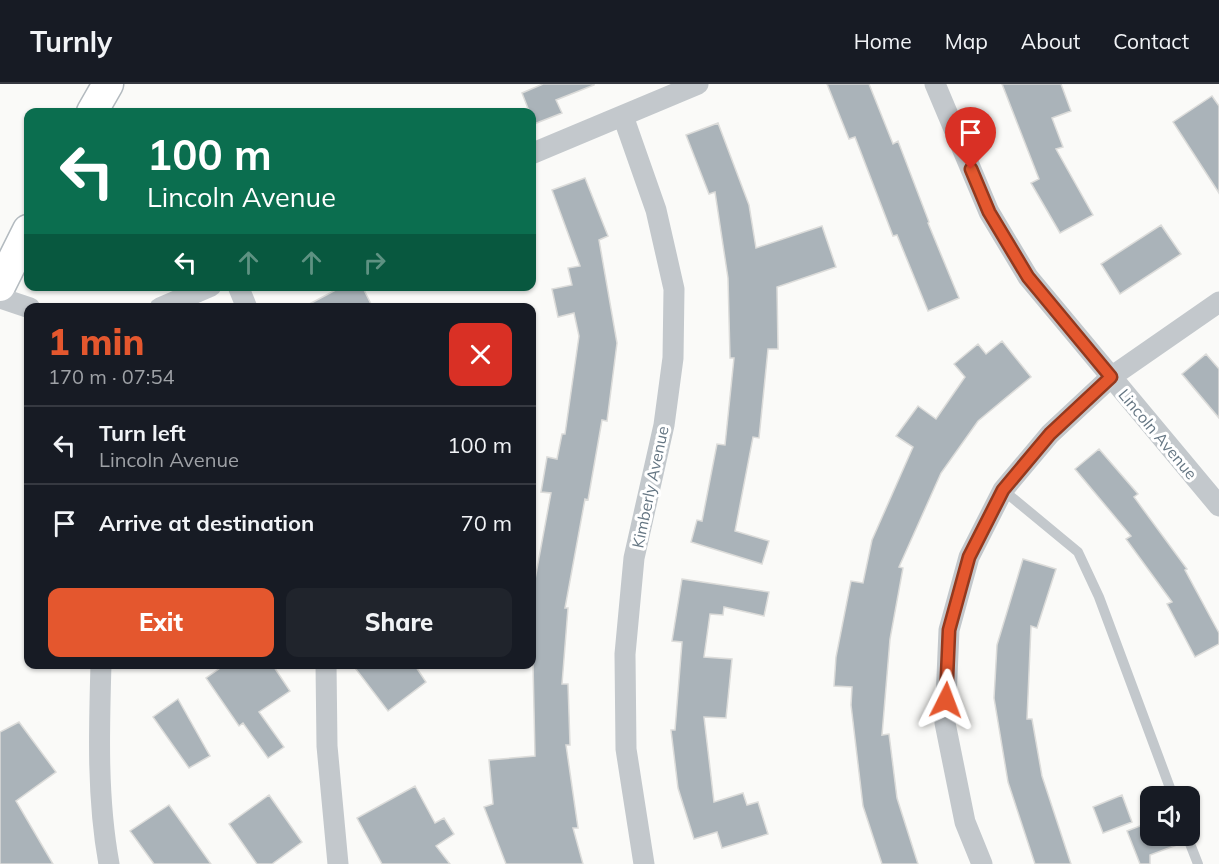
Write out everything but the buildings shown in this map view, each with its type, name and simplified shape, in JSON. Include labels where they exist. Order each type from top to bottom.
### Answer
[{"type":"main road","points":[[94,108],[108,84]]},
{"type":"main road","points":[[0,286],[24,238]]},
{"type":"street","points":[[536,152],[623,116],[660,91],[698,84]]},
{"type":"street","name":"Lincoln Avenue","points":[[935,84],[989,212],[1028,277],[1219,506]]},
{"type":"street","name":"Kimberly Avenue","points":[[623,116],[656,210],[674,289],[673,358],[664,425],[634,558],[625,654],[626,749],[644,864]]},
{"type":"street","points":[[172,303],[199,291]]},
{"type":"street","points":[[0,298],[24,306]]},
{"type":"street","points":[[982,864],[965,822],[945,723],[949,630],[969,557],[1003,490],[1050,434],[1111,377],[1219,302]]},
{"type":"street","points":[[101,669],[98,737],[105,842],[109,864]]},
{"type":"street","points":[[326,669],[327,746],[338,864]]},
{"type":"lane","points":[[1003,490],[1078,552],[1099,597],[1169,786]]},
{"type":"lane","points":[[1191,846],[1198,864]]},
{"type":"route","points":[[946,700],[949,630],[969,557],[1003,490],[1050,434],[1111,377],[1028,277],[989,212],[971,169]]}]
